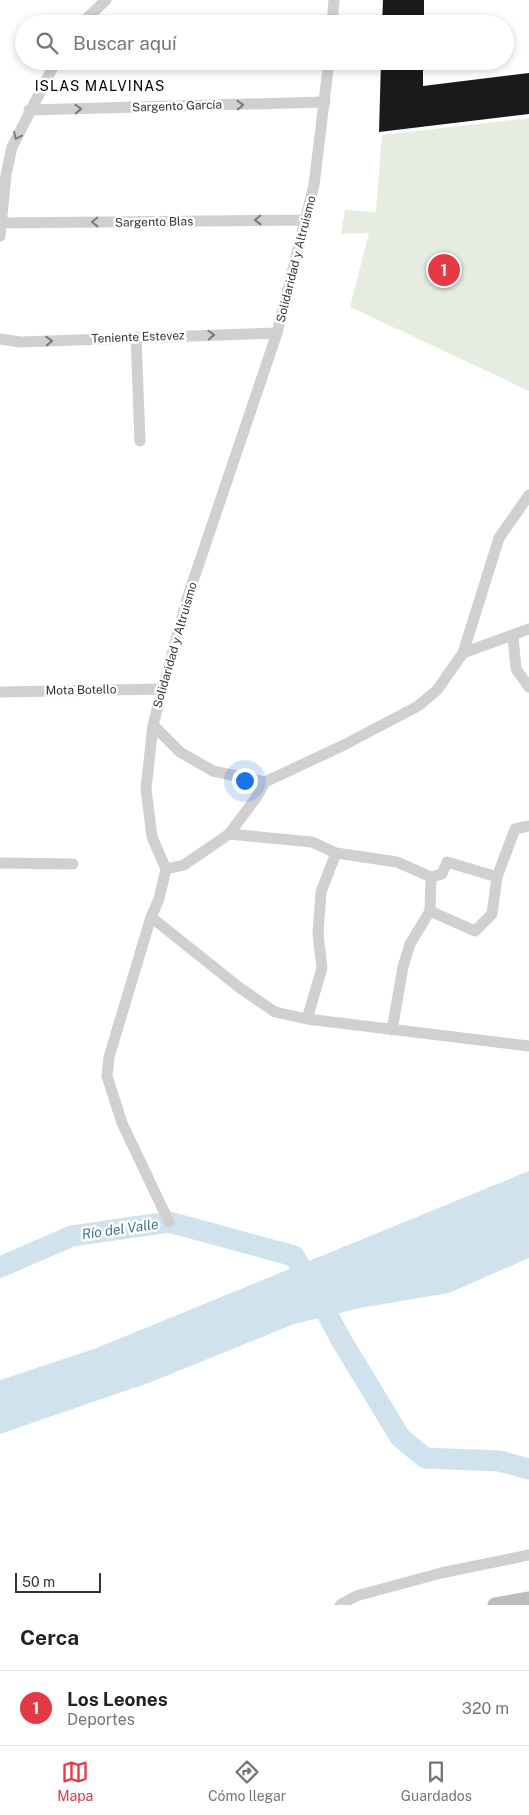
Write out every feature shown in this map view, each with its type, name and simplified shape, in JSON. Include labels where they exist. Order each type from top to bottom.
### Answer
[{"type":"main road","points":[[495,1605],[529,1599]]},
{"type":"street","points":[[90,15],[106,0]]},
{"type":"street","points":[[333,15],[334,0]]},
{"type":"street","points":[[0,236],[6,175],[12,147],[29,110],[51,70]]},
{"type":"street","name":"Solidaridad y Altruismo","points":[[166,869],[152,837],[146,789],[153,725],[161,689],[187,599],[277,333],[314,185],[328,70]]},
{"type":"street","name":"Sargento García","points":[[29,110],[325,102]]},
{"type":"street","name":"Sargento Blas","points":[[1,223],[306,220]]},
{"type":"street","name":"Teniente Estevez","points":[[0,339],[20,342],[277,333]]},
{"type":"street","points":[[136,337],[140,441]]},
{"type":"street","points":[[169,1222],[122,1123],[107,1076],[108,1057],[151,917],[160,899],[166,869],[184,865],[229,834],[256,798],[265,782],[344,745],[418,706],[437,690],[463,653],[499,538],[529,495]]},
{"type":"street","points":[[463,653],[529,629]]},
{"type":"street","points":[[513,636],[516,669],[529,687]]},
{"type":"street","name":"Mota Botello","points":[[0,692],[161,689]]},
{"type":"street","points":[[153,725],[180,752],[213,771],[265,782]]},
{"type":"street","points":[[430,911],[475,931],[492,914],[497,877],[515,829],[529,826]]},
{"type":"street","points":[[229,834],[312,842],[336,853],[396,862],[431,877],[442,874],[448,862],[497,877]]},
{"type":"street","points":[[307,1019],[322,968],[318,934],[321,892],[336,853]]},
{"type":"street","points":[[0,863],[73,864]]},
{"type":"street","points":[[392,1030],[403,967],[410,944],[430,911],[431,877]]},
{"type":"street","points":[[151,917],[240,988],[275,1012],[307,1019],[529,1046]]},
{"type":"street","points":[[340,1605],[356,1596],[440,1573],[529,1555]]},
{"type":"shaded area","points":[[529,118],[529,391],[350,307],[369,233],[341,234],[345,210],[376,212],[382,135]]},
{"type":"water","points":[[529,1171],[529,1258],[449,1293],[360,1308],[294,1324],[151,1382],[0,1434],[0,1380],[94,1349]]},
{"type":"building","points":[[383,0],[424,0],[424,15],[382,15]]},
{"type":"building","points":[[381,70],[423,70],[423,86],[529,73],[529,114],[379,132]]},
{"type":"waterway","name":"Río del Valle","points":[[0,1267],[72,1236],[169,1222],[294,1256],[340,1338],[400,1437],[425,1458],[499,1461],[529,1469]]},
{"type":"place","name":"Los Leones","points":[[444,270]]},
{"type":"district","name":"ISLAS MALVINAS","points":[[100,86]]}]
